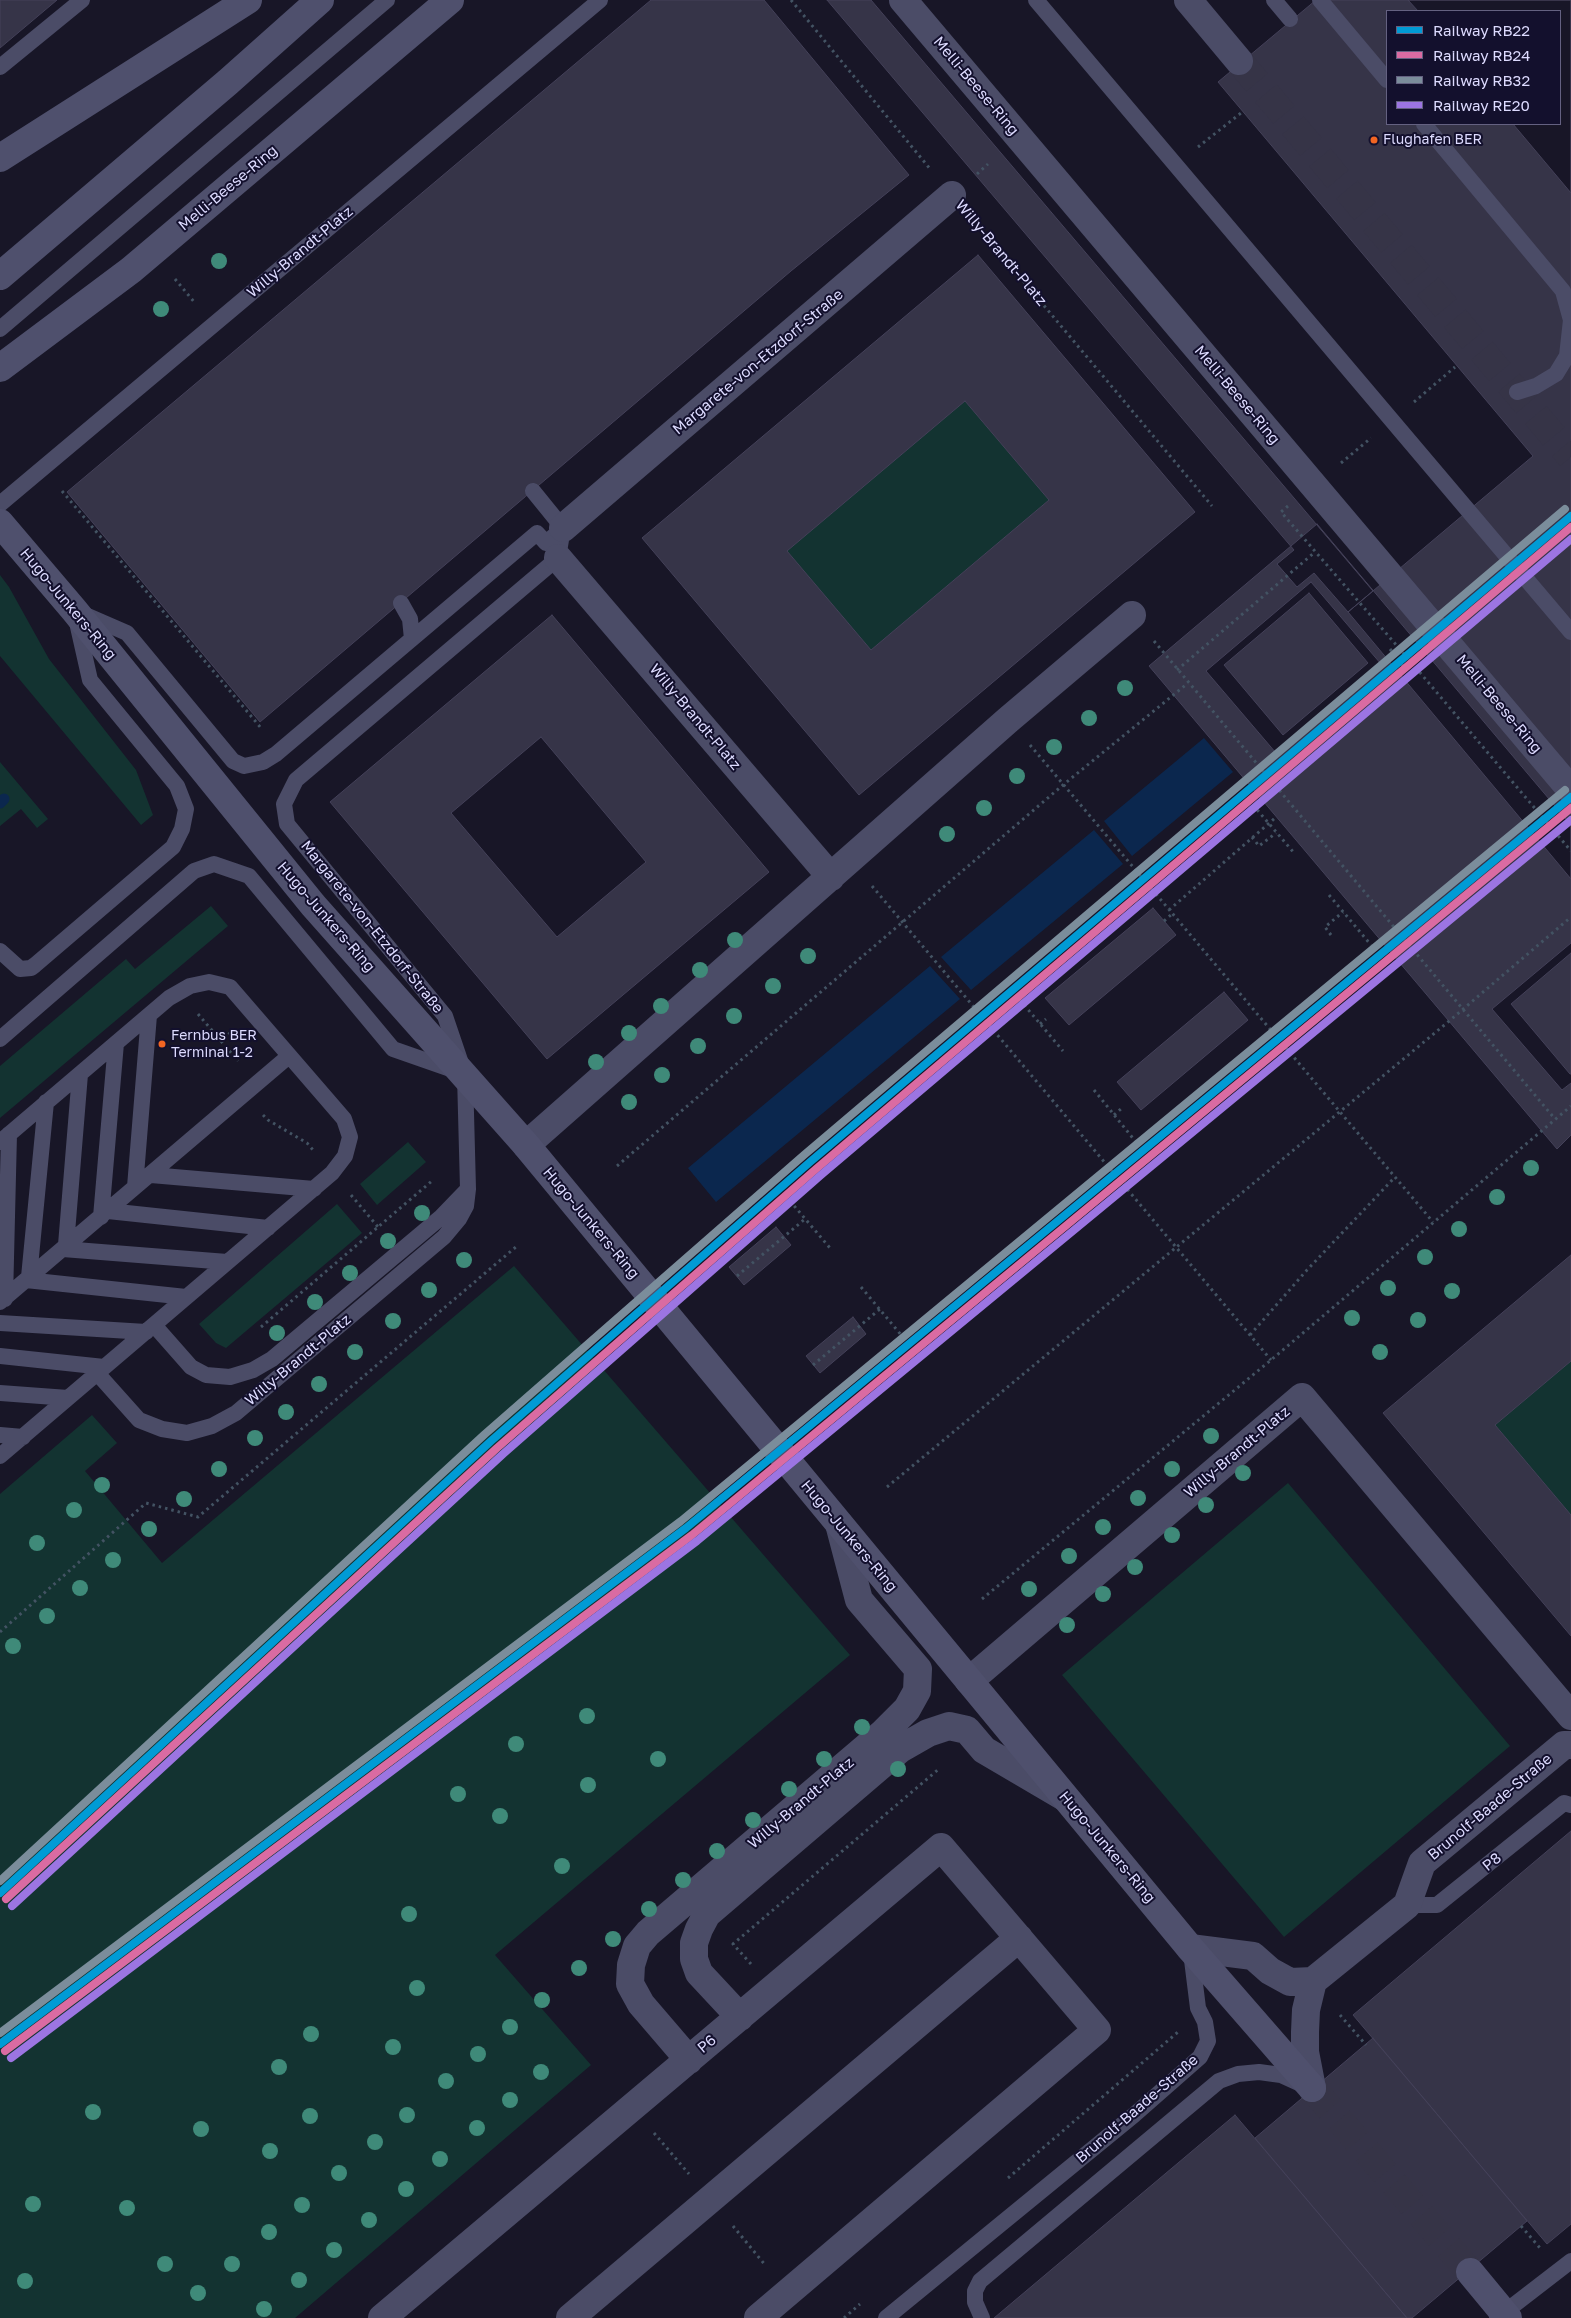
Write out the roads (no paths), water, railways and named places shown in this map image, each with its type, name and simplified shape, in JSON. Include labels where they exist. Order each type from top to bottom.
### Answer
[{"type":"street","points":[[0,158],[248,0]]},
{"type":"street","points":[[0,276],[320,0]]},
{"type":"street","name":"Melli-Beese-Ring","points":[[0,368],[131,270],[450,0]]},
{"type":"street","name":"Melli-Beese-Ring","points":[[903,0],[1571,790]]},
{"type":"street","points":[[1188,0],[1239,61]]},
{"type":"street","name":"Margarete-von-Etzdorf-Straße","points":[[556,543],[952,196]]},
{"type":"street","name":"Hugo-Junkers-Ring","points":[[0,523],[74,610],[314,905],[526,1146],[1190,1948],[1312,2088]]},
{"type":"street","name":"Willy-Brandt-Platz","points":[[556,543],[840,869]]},
{"type":"street","points":[[526,1146],[1008,720],[1132,614]]},
{"type":"street","name":"Willy-Brandt-Platz","points":[[969,1681],[1302,1397],[1571,1716]]},
{"type":"street","name":"Willy-Brandt-Platz","points":[[689,2060],[641,2004],[630,1984],[631,1965],[637,1946],[648,1933],[883,1733],[907,1709],[917,1691],[918,1669],[859,1600],[839,1524]]},
{"type":"street","name":"Willy-Brandt-Platz","points":[[740,2017],[699,1973],[694,1958],[694,1943],[703,1922],[708,1914],[900,1749],[928,1733],[949,1726],[967,1730],[984,1750],[1069,1800]]},
{"type":"street","name":"Brunolf-Baade-Straße","points":[[1407,1905],[1422,1863],[1564,1745],[1571,1745]]},
{"type":"street","name":"P6","points":[[382,2318],[941,1847],[1097,2030],[758,2318]]},
{"type":"street","points":[[1190,1948],[1253,1956],[1270,1971],[1290,1982],[1313,1981],[1407,1905]]},
{"type":"street","points":[[570,2318],[1018,1938]]},
{"type":"street","points":[[1312,2088],[1305,2052],[1305,2032],[1306,2010],[1313,1981]]},
{"type":"street","points":[[1470,2272],[1506,2317]]},
{"type":"lane","points":[[0,67],[82,0]]},
{"type":"lane","points":[[0,329],[387,0]]},
{"type":"lane","name":"Willy-Brandt-Platz","points":[[0,504],[600,0]]},
{"type":"lane","points":[[1036,0],[1571,632]]},
{"type":"lane","points":[[1274,0],[1290,19]]},
{"type":"lane","points":[[1320,0],[1386,79]]},
{"type":"lane","points":[[1425,125],[1564,291],[1571,320],[1567,356],[1556,374],[1536,386],[1517,392]]},
{"type":"lane","points":[[533,491],[556,543]]},
{"type":"lane","points":[[74,610],[127,633],[233,761],[244,766],[262,762],[280,751],[537,533],[556,543]]},
{"type":"lane","name":"Margarete-von-Etzdorf-Straße","points":[[465,1075],[445,1016],[287,824],[284,804],[296,780],[556,543]]},
{"type":"lane","points":[[401,604],[410,619],[412,639]]},
{"type":"lane","points":[[0,951],[20,969],[31,968],[173,847],[182,829],[186,809],[177,786],[90,680],[74,610]]},
{"type":"lane","points":[[0,1039],[194,871],[214,864],[249,876],[393,1049],[465,1075]]},
{"type":"lane","points":[[0,1456],[314,1190],[332,1173],[345,1156],[350,1137],[344,1119],[230,987],[209,982],[190,986],[169,998],[5,1138],[2,1301]]},
{"type":"lane","points":[[135,1187],[150,1015]]},
{"type":"lane","points":[[104,1214],[116,1043]]},
{"type":"lane","points":[[2,1301],[290,1056]]},
{"type":"lane","points":[[64,1247],[80,1074]]},
{"type":"lane","name":"Willy-Brandt-Platz","points":[[101,1370],[139,1420],[162,1429],[187,1433],[212,1426],[236,1413],[444,1237],[459,1218],[466,1206],[468,1188],[465,1075]]},
{"type":"lane","points":[[28,1279],[46,1102]]},
{"type":"lane","points":[[151,1174],[314,1190]]},
{"type":"lane","name":"Willy-Brandt-Platz","points":[[150,1329],[191,1367],[206,1375],[230,1378],[253,1370],[272,1359],[440,1218],[468,1188]]},
{"type":"lane","points":[[104,1214],[268,1228]]},
{"type":"lane","points":[[64,1247],[227,1262]]},
{"type":"lane","points":[[28,1279],[186,1297]]},
{"type":"lane","points":[[0,1323],[150,1329]]},
{"type":"lane","points":[[0,1356],[101,1370]]},
{"type":"lane","points":[[0,1393],[68,1398]]},
{"type":"lane","points":[[0,1435],[23,1437]]},
{"type":"lane","name":"P8","points":[[1407,1905],[1438,1905],[1564,1804],[1571,1805]]},
{"type":"lane","name":"Brunolf-Baade-Straße","points":[[886,2318],[1127,2121],[1200,2058],[1208,2041],[1205,2022],[1198,2008],[1190,1948]]},
{"type":"lane","name":"Brunolf-Baade-Straße","points":[[982,2318],[975,2302],[975,2291],[980,2281],[1219,2081],[1238,2074],[1259,2072],[1281,2076],[1312,2088]]},
{"type":"lane","points":[[1506,2317],[1571,2261]]},
{"type":"water","points":[[1204,738],[1233,772],[1132,856],[1104,821]]},
{"type":"water","points":[[1094,830],[1123,864],[971,990],[941,957]]},
{"type":"water","points":[[930,966],[960,999],[716,1202],[688,1168]]},
{"type":"waterway","points":[[0,803],[4,799]]},
{"type":"tunnel","points":[[1239,61],[1571,457]]},
{"type":"tunnel","points":[[1312,2088],[1470,2272]]},
{"type":"rail line","name":"RB32","points":[[0,1881],[485,1434],[804,1155],[1565,509]]},
{"type":"rail line","name":"RB22","points":[[0,1893],[491,1441],[810,1162],[1571,516]]},
{"type":"rail line","name":"RB24","points":[[6,1899],[497,1448],[816,1169],[1571,527]]},
{"type":"rail line","name":"RE20","points":[[12,1906],[503,1454],[821,1175],[1571,539]]},
{"type":"rail line","name":"RB32","points":[[0,2033],[681,1521],[1565,790]]},
{"type":"rail line","name":"RB22","points":[[0,2044],[686,1528],[1571,797]]},
{"type":"rail line","name":"RB24","points":[[5,2051],[692,1535],[1571,808]]},
{"type":"rail line","name":"RE20","points":[[11,2058],[697,1541],[1571,820]]},
{"type":"place","name":"Flughafen BER","points":[[1374,140]]},
{"type":"place","name":"Fernbus BER Terminal 1-2","points":[[162,1044]]}]
